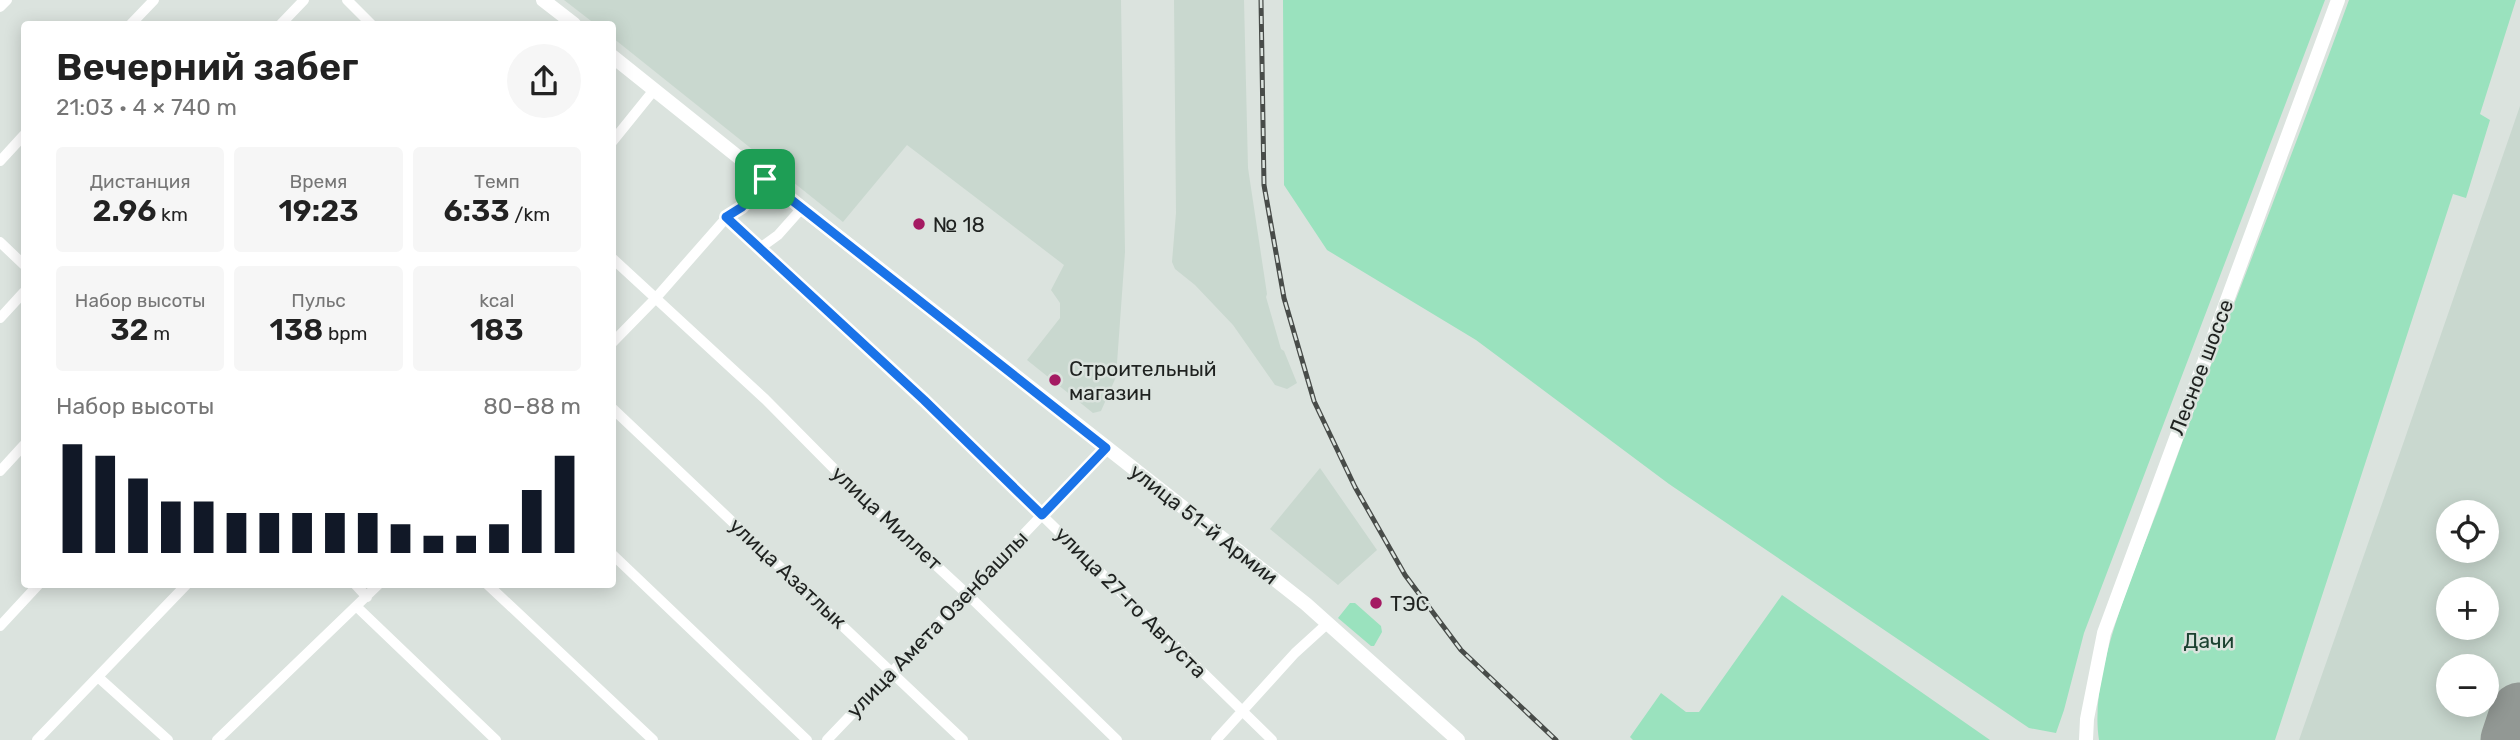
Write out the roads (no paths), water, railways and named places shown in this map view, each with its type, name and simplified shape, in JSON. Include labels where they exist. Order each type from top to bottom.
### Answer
[{"type":"main road","points":[[543,0],[567,21]]},
{"type":"main road","name":"Лесное шоссе","points":[[2086,740],[2087,719],[2104,633],[2338,0]]},
{"type":"main road","name":"улица 51-й Армии","points":[[616,59],[1227,541],[1328,624],[1458,740]]},
{"type":"street","points":[[0,7],[7,0]]},
{"type":"street","points":[[134,21],[154,0]]},
{"type":"street","points":[[284,21],[304,0]]},
{"type":"street","points":[[347,0],[368,21]]},
{"type":"street","points":[[616,137],[653,90]]},
{"type":"street","points":[[0,161],[21,138]]},
{"type":"street","points":[[616,339],[726,217],[742,207],[765,179]]},
{"type":"street","points":[[760,248],[778,235],[802,208]]},
{"type":"street","name":"улица 27-го Августа","points":[[726,217],[838,319],[1272,740]]},
{"type":"street","points":[[0,242],[21,262]]},
{"type":"street","name":"улица Миллет","points":[[616,262],[765,399],[860,495],[967,594],[1117,740]]},
{"type":"street","points":[[0,318],[21,295]]},
{"type":"street","name":"улица Азатлык","points":[[616,412],[963,740]]},
{"type":"street","points":[[0,471],[21,448]]},
{"type":"street","name":"улица Амета Озенбашлы","points":[[827,740],[1106,448]]},
{"type":"street","points":[[616,558],[807,740]]},
{"type":"street","points":[[0,626],[35,588]]},
{"type":"street","points":[[37,740],[183,588]]},
{"type":"street","points":[[359,588],[368,597]]},
{"type":"street","points":[[218,740],[376,588]]},
{"type":"street","points":[[491,588],[653,740]]},
{"type":"street","points":[[357,607],[496,740]]},
{"type":"street","points":[[1216,740],[1294,653],[1328,624]]},
{"type":"street","points":[[98,677],[168,740]]},
{"type":"railway","points":[[1261,0],[1264,185],[1284,298],[1314,401],[1355,487],[1405,575],[1461,650],[1556,740]]},
{"type":"place","name":"№ 18","points":[[919,224]]},
{"type":"place","name":"Строительный магазин","points":[[1055,380]]},
{"type":"place","name":"ТЭС","points":[[1376,603]]},
{"type":"park label","name":"Дачи","points":[[2209,640]]}]
